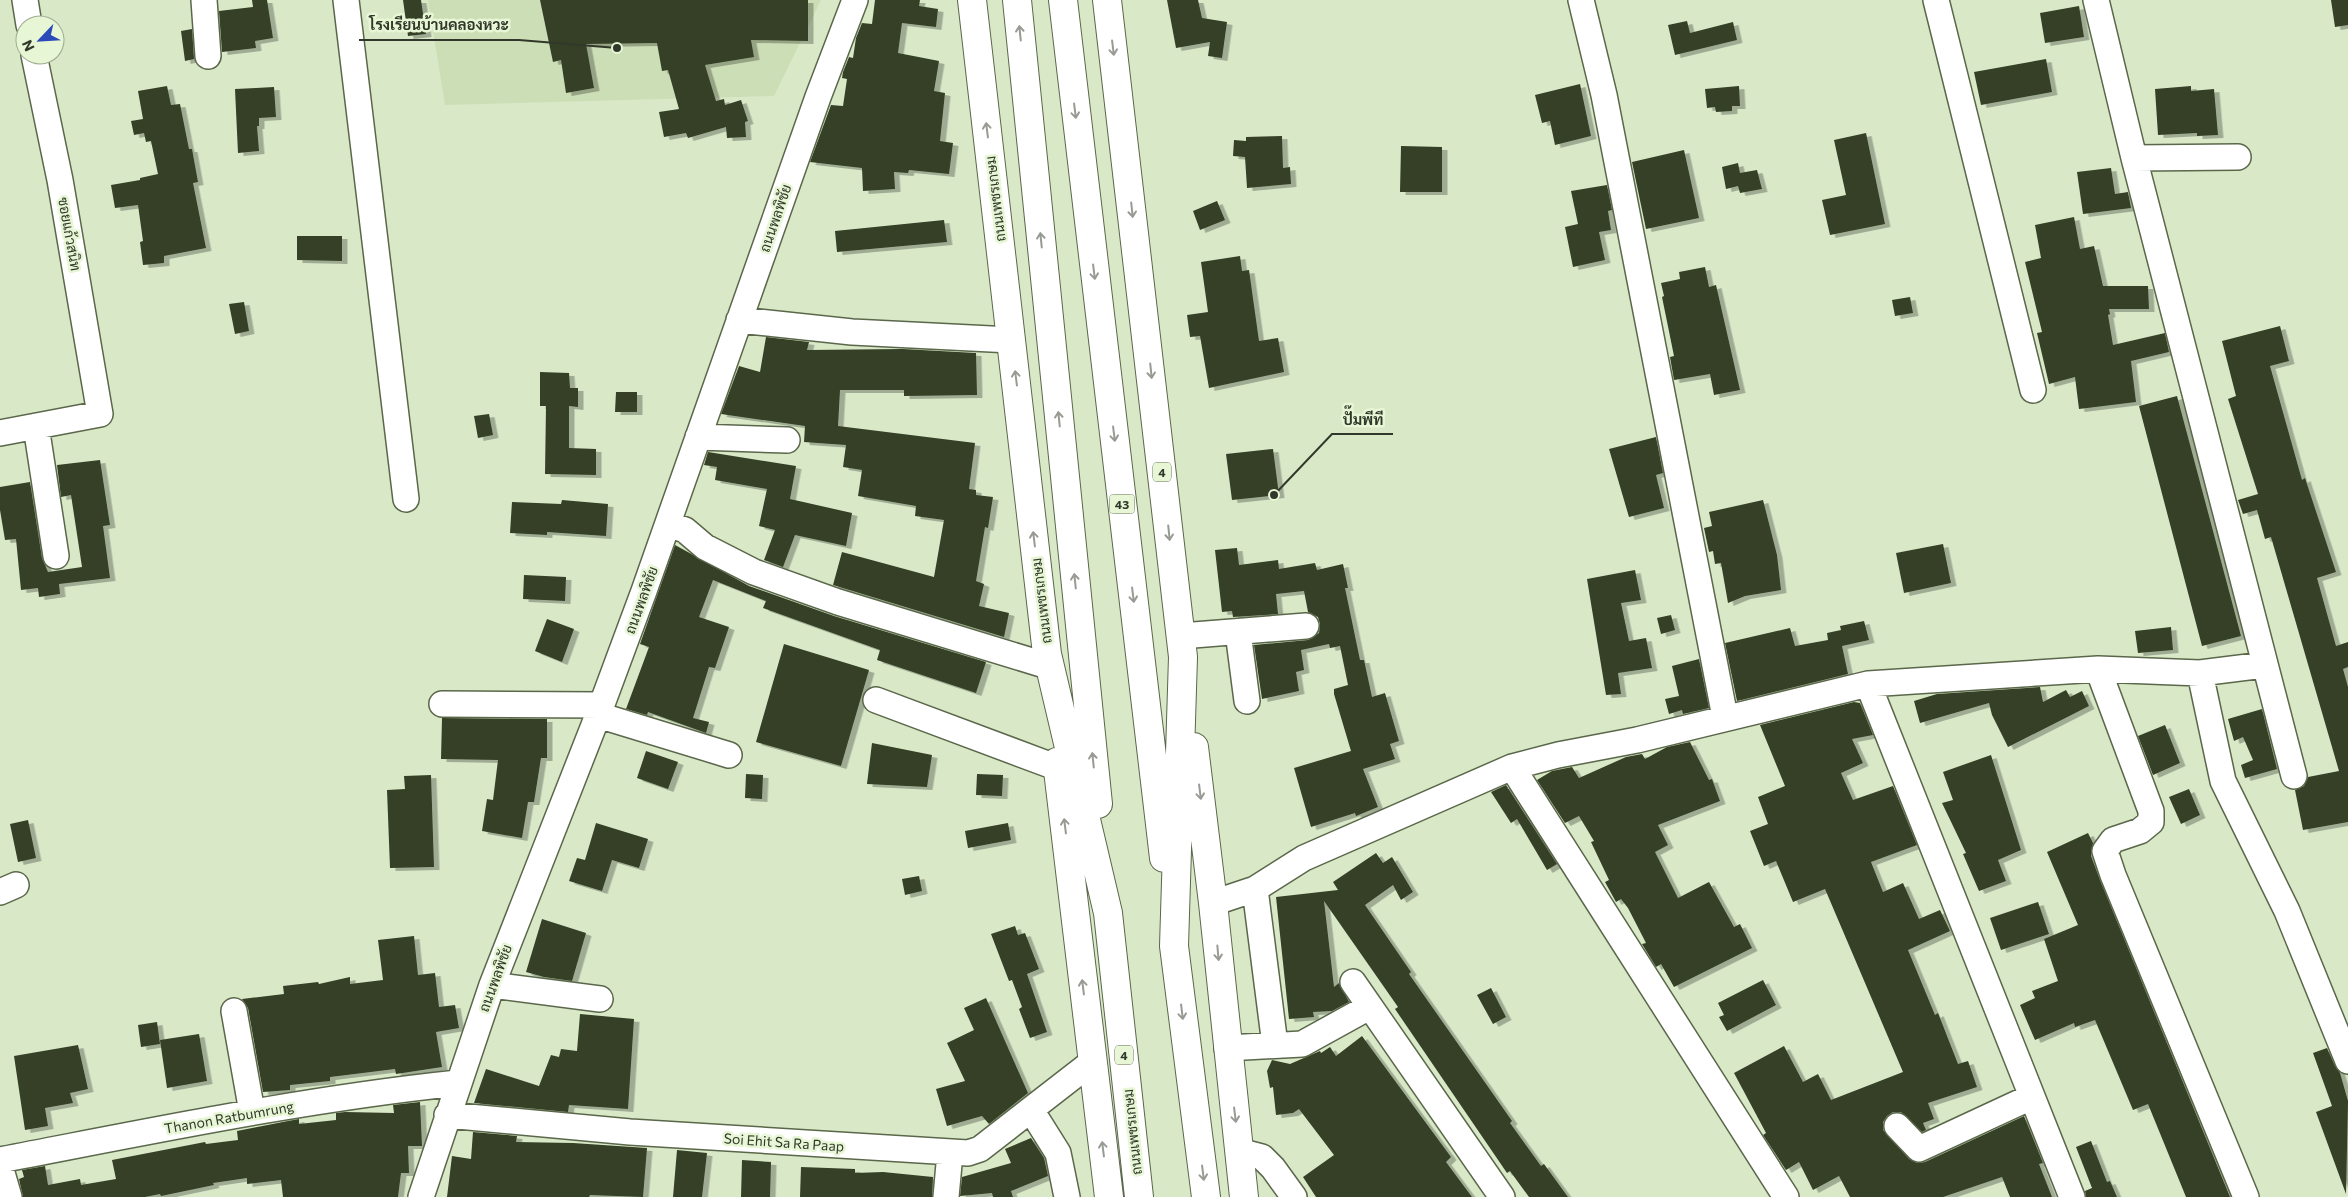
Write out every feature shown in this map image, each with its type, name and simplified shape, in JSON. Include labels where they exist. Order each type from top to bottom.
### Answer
[{"type":"highway","name":"ถนนเพชรเกษม","points":[[972,0],[1048,660],[1108,913],[1139,1197]]},
{"type":"highway","points":[[1017,0],[1108,913]]},
{"type":"highway","name":"43","points":[[1063,0],[1174,946]]},
{"type":"highway","name":"4","points":[[1107,0],[1182,646],[1174,946],[1206,1197]]},
{"type":"highway","points":[[1182,646],[1213,903],[1244,1197]]},
{"type":"highway","points":[[1048,660],[1058,768],[1109,1197]]},
{"type":"street","points":[[25,0],[27,15]]},
{"type":"street","points":[[204,0],[208,56]]},
{"type":"street","points":[[346,0],[406,500]]},
{"type":"street","name":"ถนนพลพิชัย","points":[[420,1197],[492,985],[600,710],[668,524],[818,96],[855,0]]},
{"type":"street","points":[[1581,0],[1604,95],[1725,717]]},
{"type":"street","points":[[1936,0],[2034,390]]},
{"type":"street","points":[[2096,0],[2134,158],[2294,776]]},
{"type":"street","name":"ซอยแก้วสนิท","points":[[36,65],[60,180],[100,414],[36,426]]},
{"type":"street","points":[[2134,158],[2238,157]]},
{"type":"street","points":[[739,320],[852,332],[1011,340]]},
{"type":"street","points":[[0,433],[36,426],[56,556]]},
{"type":"street","points":[[698,437],[787,440]]},
{"type":"street","points":[[668,524],[686,530],[705,547],[754,572],[838,602],[1048,660]]},
{"type":"street","points":[[1182,646],[1238,632],[1306,626]]},
{"type":"street","points":[[1238,632],[1247,701]]},
{"type":"street","points":[[1213,903],[1256,889],[1304,858],[1512,767],[1558,755],[1637,740],[1725,717],[1868,684],[2098,669],[2200,673],[2264,665]]},
{"type":"street","points":[[2098,669],[2151,810],[2150,822],[2140,831],[2113,840],[2105,852],[2246,1197]]},
{"type":"street","points":[[2200,673],[2223,780],[2286,911],[2348,1061]]},
{"type":"street","points":[[1868,684],[2072,1197]]},
{"type":"street","points":[[876,700],[1058,768]]},
{"type":"street","points":[[442,704],[600,710],[728,755]]},
{"type":"street","points":[[1512,767],[1786,1197]]},
{"type":"street","points":[[1256,889],[1275,1045]]},
{"type":"street","points":[[1353,982],[1369,1008],[1502,1197]]},
{"type":"street","points":[[492,985],[600,1000]]},
{"type":"street","points":[[1227,1048],[1302,1044],[1369,1008]]},
{"type":"street","points":[[234,1011],[252,1112]]},
{"type":"street","name":"Soi Ehit Sa Ra Paap","points":[[447,1115],[630,1132],[968,1153],[980,1149],[1092,1062]]},
{"type":"street","name":"Thanon Ratbumrung","points":[[0,1160],[252,1112],[384,1091],[458,1083]]},
{"type":"street","points":[[1897,1126],[1919,1149],[2031,1097]]},
{"type":"street","points":[[1032,1110],[1058,1153],[1067,1197]]},
{"type":"street","points":[[1239,1152],[1262,1157],[1273,1168],[1294,1197]]},
{"type":"street","points":[[946,1197],[950,1153]]},
{"type":"street","points":[[0,1166],[9,1197]]},
{"type":"shaded area","points":[[428,0],[821,0],[774,96],[445,105]]},
{"type":"building","points":[[252,0],[267,0],[273,38],[255,41],[256,48],[222,52],[219,11],[253,7]]},
{"type":"building","points":[[403,0],[421,0],[426,34],[408,36]]},
{"type":"building","points":[[540,0],[808,0],[808,41],[751,40],[754,57],[705,65],[716,101],[724,99],[725,105],[741,100],[748,121],[745,122],[746,137],[727,138],[726,127],[688,138],[686,133],[664,137],[659,112],[679,109],[668,70],[662,71],[657,43],[586,44],[594,88],[566,93],[561,60],[553,62]]},
{"type":"building","points":[[875,0],[920,0],[919,6],[938,9],[936,27],[902,23],[898,53],[939,61],[934,91],[945,93],[940,141],[953,143],[949,174],[909,170],[908,173],[894,172],[895,189],[863,191],[862,168],[810,162],[831,105],[843,106],[847,79],[842,78],[843,72],[849,57],[853,58],[856,38],[862,23],[872,24]]},
{"type":"building","points":[[1167,0],[1198,0],[1202,18],[1227,22],[1222,58],[1208,56],[1210,42],[1176,48]]},
{"type":"building","points":[[2331,0],[2348,0],[2348,25],[2335,27]]},
{"type":"building","points":[[2079,6],[2084,37],[2045,43],[2040,13]]},
{"type":"building","points":[[1687,21],[1690,33],[1733,22],[1737,40],[1675,55],[1668,25]]},
{"type":"building","points":[[192,29],[194,59],[185,61],[181,31]]},
{"type":"building","points":[[2046,59],[2052,92],[1981,105],[1974,72]]},
{"type":"building","points":[[1580,84],[1591,136],[1555,145],[1550,121],[1542,123],[1535,95]]},
{"type":"building","points":[[167,86],[171,105],[180,104],[189,149],[192,149],[198,182],[193,183],[206,248],[164,256],[164,263],[143,265],[140,242],[143,241],[138,205],[115,208],[111,185],[140,180],[140,178],[158,174],[151,141],[146,142],[144,133],[134,135],[131,121],[143,119],[138,91]]},
{"type":"building","points":[[1739,86],[1740,106],[1732,106],[1732,111],[1716,112],[1715,107],[1707,108],[1705,89]]},
{"type":"building","points":[[2191,86],[2191,91],[2214,89],[2218,135],[2197,136],[2197,133],[2158,135],[2155,89]]},
{"type":"building","points":[[274,87],[276,117],[259,118],[259,126],[257,126],[259,151],[238,153],[235,89]]},
{"type":"building","points":[[1866,133],[1885,224],[1830,235],[1822,200],[1846,195],[1834,140]]},
{"type":"building","points":[[1282,136],[1283,168],[1290,167],[1291,184],[1247,188],[1245,157],[1233,156],[1234,140],[1246,141],[1246,137]]},
{"type":"building","points":[[1401,146],[1442,147],[1442,192],[1400,192]]},
{"type":"building","points":[[1684,150],[1699,218],[1646,229],[1632,162]]},
{"type":"building","points":[[1738,163],[1740,173],[1757,170],[1762,189],[1740,193],[1738,186],[1726,189],[1722,167]]},
{"type":"building","points":[[2111,168],[2115,194],[2128,192],[2131,208],[2083,214],[2077,172]]},
{"type":"building","points":[[1607,185],[1612,210],[1608,211],[1611,230],[1599,232],[1605,260],[1573,267],[1565,227],[1578,224],[1571,191]]},
{"type":"building","points":[[1217,201],[1225,220],[1200,230],[1193,211]]},
{"type":"building","points":[[2074,217],[2080,249],[2094,246],[2103,286],[2148,286],[2149,309],[2109,309],[2110,314],[2108,315],[2113,345],[2165,333],[2169,352],[2131,361],[2136,402],[2079,409],[2075,377],[2049,384],[2037,333],[2042,332],[2025,262],[2041,258],[2035,225]]},
{"type":"building","points":[[944,220],[947,242],[837,252],[835,231]]},
{"type":"building","points":[[297,236],[342,236],[342,261],[297,260]]},
{"type":"building","points":[[1240,256],[1242,271],[1249,270],[1259,341],[1278,338],[1284,372],[1209,388],[1200,336],[1190,337],[1187,315],[1208,312],[1201,262]]},
{"type":"building","points":[[1705,267],[1709,287],[1716,285],[1740,390],[1714,395],[1710,374],[1674,380],[1670,357],[1674,356],[1661,283],[1680,279],[1679,272]]},
{"type":"building","points":[[1910,297],[1913,313],[1895,316],[1892,300]]},
{"type":"building","points":[[244,302],[249,331],[235,334],[229,304]]},
{"type":"building","points":[[2280,326],[2289,361],[2270,366],[2302,480],[2305,478],[2336,572],[2317,578],[2336,646],[2348,642],[2348,667],[2343,669],[2348,687],[2348,822],[2303,830],[2295,790],[2304,786],[2308,777],[2339,771],[2271,537],[2265,539],[2257,510],[2243,514],[2238,500],[2258,494],[2228,399],[2236,396],[2222,341]]},
{"type":"building","points":[[766,337],[809,342],[807,350],[903,349],[976,353],[977,395],[904,396],[904,390],[840,390],[838,426],[975,443],[969,489],[976,490],[976,495],[993,497],[988,528],[985,527],[976,581],[984,584],[979,606],[1009,613],[1004,637],[833,585],[842,552],[934,577],[944,520],[915,516],[916,506],[858,496],[862,470],[843,467],[846,445],[804,442],[805,426],[721,414],[739,366],[760,372]]},
{"type":"building","points":[[540,372],[569,373],[570,388],[578,388],[578,407],[569,406],[569,448],[596,449],[596,475],[545,474],[546,406],[540,406]]},
{"type":"building","points":[[616,392],[637,392],[637,412],[615,412]]},
{"type":"building","points":[[2177,396],[2241,636],[2202,646],[2139,406]]},
{"type":"building","points":[[489,414],[493,435],[478,438],[474,416]]},
{"type":"building","points":[[1656,437],[1663,473],[1656,475],[1664,508],[1629,517],[1609,449]]},
{"type":"building","points":[[1273,449],[1279,495],[1232,500],[1226,454]]},
{"type":"building","points":[[708,452],[796,466],[790,499],[852,513],[846,546],[795,535],[783,567],[764,560],[775,530],[759,526],[767,489],[715,480],[717,467],[704,465]]},
{"type":"building","points":[[100,460],[110,525],[103,526],[110,578],[59,584],[60,594],[39,597],[38,588],[21,590],[16,539],[5,540],[0,510],[0,487],[30,482],[42,558],[48,572],[82,567],[71,495],[61,497],[57,465]]},
{"type":"building","points":[[562,500],[608,504],[606,536],[547,532],[547,535],[510,533],[512,502],[561,504]]},
{"type":"building","points":[[1763,500],[1777,555],[1781,590],[1745,596],[1728,603],[1721,563],[1715,564],[1713,551],[1709,552],[1704,528],[1712,526],[1709,512]]},
{"type":"building","points":[[1943,544],[1951,583],[1904,593],[1896,553]]},
{"type":"building","points":[[675,545],[749,586],[834,616],[986,662],[976,693],[877,660],[880,650],[763,608],[766,601],[713,580],[699,617],[729,627],[715,668],[709,667],[693,718],[709,722],[706,733],[648,712],[647,715],[626,709],[649,647],[640,644]]},
{"type":"building","points":[[1237,548],[1239,565],[1278,560],[1279,569],[1315,563],[1317,570],[1343,564],[1348,588],[1345,588],[1360,660],[1364,660],[1372,697],[1385,693],[1399,741],[1390,744],[1395,759],[1363,769],[1378,807],[1356,816],[1355,813],[1311,827],[1294,768],[1351,751],[1334,694],[1334,689],[1348,685],[1340,646],[1330,648],[1329,644],[1301,650],[1304,670],[1296,672],[1299,691],[1262,699],[1254,645],[1308,640],[1319,633],[1320,624],[1318,617],[1308,612],[1304,591],[1276,594],[1278,614],[1233,617],[1232,611],[1222,612],[1215,550]]},
{"type":"building","points":[[1635,570],[1641,600],[1621,603],[1629,641],[1646,638],[1652,668],[1618,673],[1621,694],[1606,695],[1587,579]]},
{"type":"building","points":[[524,575],[566,577],[565,601],[523,599]]},
{"type":"building","points":[[1671,615],[1675,630],[1661,634],[1657,618]]},
{"type":"building","points":[[547,619],[574,629],[562,662],[535,651]]},
{"type":"building","points":[[1864,621],[1869,640],[1842,646],[1848,674],[1737,701],[1725,643],[1790,628],[1795,646],[1828,640],[1827,633],[1841,630],[1840,626]]},
{"type":"building","points":[[2171,627],[2173,650],[2138,653],[2135,631]]},
{"type":"building","points":[[784,644],[869,670],[841,766],[756,742]]},
{"type":"building","points":[[1699,659],[1709,708],[1683,714],[1682,710],[1669,714],[1665,699],[1679,696],[1672,666]]},
{"type":"building","points":[[2040,687],[2043,702],[2066,690],[2070,697],[2082,691],[2089,706],[2008,747],[1992,715],[1989,703],[1920,723],[1914,701],[1937,694]]},
{"type":"building","points":[[1854,702],[1860,703],[1873,735],[1852,739],[1863,763],[1841,773],[1853,800],[1893,786],[1917,845],[1871,862],[1883,892],[1903,883],[1919,919],[1940,910],[1950,931],[1908,950],[1935,1015],[1938,1013],[1958,1064],[1968,1061],[1977,1087],[1928,1103],[1934,1119],[1923,1123],[1926,1130],[1922,1132],[1901,1112],[1893,1112],[1887,1116],[1883,1122],[1883,1130],[1909,1159],[1917,1163],[1925,1162],[2024,1116],[2043,1163],[2039,1164],[2052,1197],[2010,1197],[2002,1177],[1943,1197],[1850,1197],[1839,1176],[1813,1190],[1799,1162],[1786,1170],[1763,1135],[1766,1133],[1734,1073],[1784,1046],[1803,1082],[1818,1074],[1831,1100],[1903,1072],[1825,889],[1793,902],[1776,861],[1764,866],[1750,831],[1768,824],[1758,797],[1785,786],[1760,725]]},
{"type":"building","points":[[2262,709],[2277,769],[2245,778],[2241,765],[2253,760],[2243,737],[2234,741],[2228,719]]},
{"type":"building","points":[[442,718],[547,719],[547,758],[541,758],[534,802],[528,802],[522,838],[482,831],[487,799],[493,800],[498,760],[441,759]]},
{"type":"building","points":[[2165,725],[2180,763],[2153,775],[2138,736]]},
{"type":"building","points":[[1690,742],[1709,780],[1712,779],[1720,801],[1658,825],[1668,845],[1655,852],[1678,898],[1709,882],[1734,927],[1740,924],[1752,948],[1674,987],[1661,964],[1656,967],[1642,944],[1646,943],[1628,908],[1621,899],[1616,902],[1605,882],[1609,880],[1591,842],[1594,841],[1579,816],[1565,823],[1537,780],[1552,771],[1572,767],[1579,778],[1626,757],[1642,754],[1645,759],[1667,747]]},
{"type":"building","points":[[872,743],[932,755],[927,787],[867,784]]},
{"type":"building","points":[[646,751],[678,762],[668,789],[637,778]]},
{"type":"building","points":[[1991,755],[2021,850],[1998,860],[2006,881],[1979,891],[1963,854],[1966,853],[1942,803],[1953,800],[1943,772]]},
{"type":"building","points":[[746,774],[763,775],[762,799],[745,798]]},
{"type":"building","points":[[977,774],[1003,775],[1002,796],[976,795]]},
{"type":"building","points":[[431,775],[434,867],[390,868],[387,790],[405,789],[404,776]]},
{"type":"building","points":[[1506,785],[1557,864],[1547,870],[1517,819],[1511,823],[1491,792]]},
{"type":"building","points":[[2189,789],[2200,815],[2181,824],[2169,797]]},
{"type":"building","points":[[28,820],[36,858],[18,862],[10,824]]},
{"type":"building","points":[[596,823],[648,839],[639,868],[612,860],[602,891],[569,881],[577,858],[585,860]]},
{"type":"building","points":[[1008,823],[1011,840],[968,848],[965,831]]},
{"type":"building","points":[[2088,833],[2093,843],[2091,856],[2100,880],[2230,1197],[2186,1197],[2148,1104],[2133,1110],[2095,1020],[2075,1027],[2074,1023],[2035,1040],[2020,1005],[2035,998],[2032,991],[2058,981],[2044,939],[2078,925],[2047,852]]},
{"type":"building","points":[[1376,853],[1383,863],[1392,857],[1413,892],[1401,900],[1393,885],[1365,905],[1411,972],[1409,974],[1512,1121],[1510,1123],[1541,1166],[1544,1164],[1568,1197],[1529,1197],[1510,1171],[1507,1173],[1395,1009],[1398,1007],[1324,901],[1334,987],[1339,983],[1349,1002],[1332,1011],[1313,1012],[1314,1017],[1289,1019],[1276,897],[1338,890],[1333,882]]},
{"type":"building","points":[[919,876],[922,891],[905,895],[902,879]]},
{"type":"building","points":[[2038,902],[2049,934],[2001,950],[1990,918]]},
{"type":"building","points":[[542,919],[586,933],[572,981],[526,972]]},
{"type":"building","points":[[1015,926],[1018,935],[1025,933],[1039,969],[1027,974],[1047,1032],[1030,1038],[1019,1009],[1022,1007],[1012,980],[1009,981],[991,934]]},
{"type":"building","points":[[414,936],[418,975],[435,973],[439,1007],[455,1005],[459,1028],[436,1032],[442,1067],[396,1074],[395,1069],[330,1077],[330,1081],[290,1085],[290,1090],[263,1092],[248,1008],[242,999],[284,994],[283,986],[318,982],[319,984],[350,977],[350,984],[383,980],[378,940]]},
{"type":"building","points":[[1763,980],[1776,1005],[1727,1031],[1719,1017],[1724,1015],[1718,1003]]},
{"type":"building","points":[[1491,988],[1506,1017],[1493,1024],[1477,995]]},
{"type":"building","points":[[986,998],[1028,1093],[989,1124],[982,1116],[947,1126],[936,1089],[965,1081],[947,1043],[974,1030],[964,1008]]},
{"type":"building","points":[[580,1014],[634,1019],[628,1109],[569,1105],[568,1112],[474,1103],[486,1069],[539,1086],[551,1055],[559,1057],[561,1049],[577,1051]]},
{"type":"building","points":[[157,1022],[160,1044],[141,1047],[138,1025]]},
{"type":"building","points":[[199,1034],[207,1081],[167,1088],[160,1040]]},
{"type":"building","points":[[1362,1036],[1451,1157],[1446,1162],[1472,1197],[1316,1197],[1303,1177],[1334,1155],[1299,1109],[1293,1113],[1276,1115],[1273,1087],[1270,1088],[1267,1071],[1272,1060],[1290,1064],[1320,1051],[1321,1053],[1330,1047],[1336,1056]]},
{"type":"building","points":[[78,1045],[88,1089],[70,1093],[73,1103],[45,1108],[48,1126],[25,1130],[14,1056]]},
{"type":"building","points":[[2327,1048],[2340,1073],[2348,1101],[2346,1194],[2316,1112],[2332,1106],[2313,1053]]},
{"type":"building","points":[[420,1102],[422,1146],[408,1146],[409,1173],[401,1173],[398,1197],[283,1197],[281,1180],[247,1184],[247,1178],[213,1183],[214,1185],[161,1196],[160,1194],[145,1197],[23,1197],[19,1179],[24,1177],[22,1170],[45,1166],[48,1185],[80,1179],[81,1185],[116,1179],[112,1160],[205,1142],[206,1144],[238,1140],[237,1131],[299,1119],[299,1124],[336,1120],[336,1113],[394,1113],[393,1105]]},
{"type":"building","points":[[473,1132],[517,1136],[516,1142],[573,1143],[647,1148],[643,1197],[590,1195],[589,1197],[447,1197],[452,1156],[471,1159]]},
{"type":"building","points":[[1031,1138],[1044,1158],[1048,1176],[1011,1191],[1013,1197],[993,1197],[992,1193],[960,1196],[962,1177],[1011,1163],[1005,1149]]},
{"type":"building","points":[[2091,1141],[2107,1182],[2110,1181],[2117,1197],[2086,1197],[2085,1191],[2092,1188],[2076,1147]]},
{"type":"building","points":[[677,1150],[707,1153],[702,1197],[673,1197]]},
{"type":"building","points":[[742,1160],[771,1162],[770,1197],[741,1197]]},
{"type":"building","points":[[801,1167],[855,1169],[855,1173],[883,1172],[933,1177],[932,1197],[800,1197]]},
{"type":"place","name":"โรงเรียนบ้านคลองหวะ","points":[[617,48]]},
{"type":"place","name":"ปั๊มพีที","points":[[1274,495]]}]
